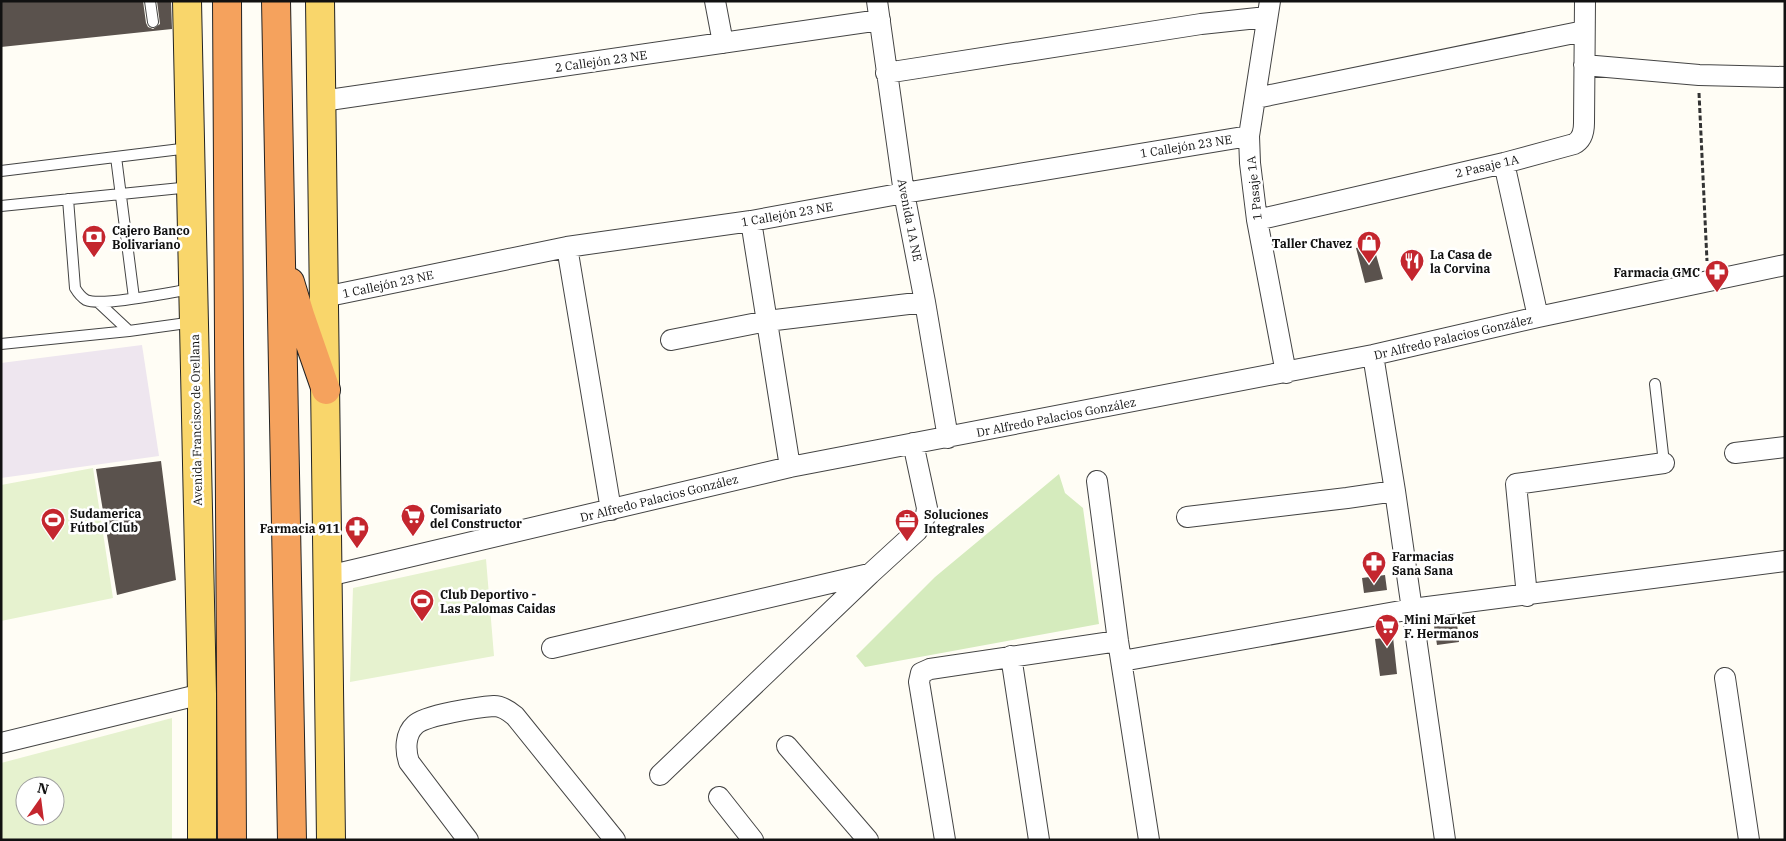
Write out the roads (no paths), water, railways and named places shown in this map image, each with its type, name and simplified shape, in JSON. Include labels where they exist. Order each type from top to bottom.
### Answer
[{"type":"highway","points":[[227,1],[232,840]]},
{"type":"highway","points":[[276,1],[292,840]]},
{"type":"highway","points":[[280,246],[300,315],[326,390]]},
{"type":"main road","name":"Avenida Francisco de Orellana","points":[[188,1],[202,694],[202,840]]},
{"type":"main road","points":[[320,1],[331,840]]},
{"type":"street","points":[[715,1],[722,43]]},
{"type":"street","name":"2 Pasaje 1A","points":[[1257,220],[1504,163],[1579,141],[1584,124],[1585,1]]},
{"type":"street","points":[[886,73],[1201,24],[1268,9]]},
{"type":"street","name":"1 Pasaje 1A","points":[[1268,9],[1250,136],[1250,163],[1257,220],[1286,373]]},
{"type":"street","name":"2 Callejón 23 NE","points":[[322,101],[722,43],[878,11]]},
{"type":"street","name":"Avenida 1A NE","points":[[878,11],[904,193],[948,438]]},
{"type":"street","points":[[1256,98],[1584,31]]},
{"type":"street","points":[[1584,65],[1698,75],[1785,78]]},
{"type":"street","name":"1 Callejón 23 NE","points":[[324,297],[567,247],[751,221],[904,193],[1250,136]]},
{"type":"street","points":[[1504,163],[1538,318]]},
{"type":"street","points":[[751,221],[790,467]]},
{"type":"street","points":[[567,247],[611,510]]},
{"type":"street","name":"Dr Alfredo Palacios González","points":[[328,576],[790,467],[1286,373],[1785,265]]},
{"type":"street","points":[[671,340],[766,321],[925,302]]},
{"type":"street","points":[[1373,355],[1395,490],[1445,840]]},
{"type":"street","points":[[660,775],[917,531],[926,515],[926,508],[913,443]]},
{"type":"street","points":[[1735,453],[1785,447]]},
{"type":"street","points":[[1527,596],[1516,484],[1664,463]]},
{"type":"street","points":[[1097,481],[1118,641],[1149,840]]},
{"type":"street","points":[[1187,517],[1347,498],[1395,490]]},
{"type":"street","points":[[1122,661],[1412,609],[1527,596],[1785,561]]},
{"type":"street","points":[[552,648],[870,574]]},
{"type":"street","points":[[944,840],[919,677],[921,673],[930,669],[1118,641]]},
{"type":"street","points":[[1011,656],[1039,840]]},
{"type":"street","points":[[1725,678],[1749,840]]},
{"type":"street","points":[[1,743],[202,694]]},
{"type":"street","points":[[468,840],[408,762],[406,743],[410,731],[415,724],[422,720],[436,715],[496,706],[509,710],[515,716],[615,840]]},
{"type":"street","points":[[787,746],[868,840]]},
{"type":"street","points":[[719,797],[753,840]]},
{"type":"lane","points":[[150,1],[153,22]]},
{"type":"lane","points":[[1,172],[190,147]]},
{"type":"lane","points":[[116,157],[134,298]]},
{"type":"lane","points":[[1,206],[192,187]]},
{"type":"lane","points":[[68,199],[75,288],[86,300],[98,302],[193,289]]},
{"type":"lane","points":[[98,302],[129,331]]},
{"type":"lane","points":[[1,344],[129,331],[194,322]]},
{"type":"lane","points":[[1655,384],[1664,463]]},
{"type":"place","name":"Cajero Banco Bolivariano","points":[[94,258]]},
{"type":"place","name":"Taller Chavez","points":[[1369,264]]},
{"type":"place","name":"La Casa de la Corvina","points":[[1412,282]]},
{"type":"place","name":"Farmacia GMC","points":[[1717,293]]},
{"type":"place","name":"Comisariato del Constructor","points":[[413,537]]},
{"type":"place","name":"Sudamerica Fútbol Club","points":[[53,541]]},
{"type":"place","name":"Soluciones Integrales","points":[[907,542]]},
{"type":"place","name":"Farmacia 911","points":[[357,549]]},
{"type":"place","name":"Farmacias Sana Sana","points":[[1374,584]]},
{"type":"place","name":"Club Deportivo - Las Palomas Caidas","points":[[422,622]]},
{"type":"place","name":"Mini Market F. Hermanos","points":[[1387,647]]}]
